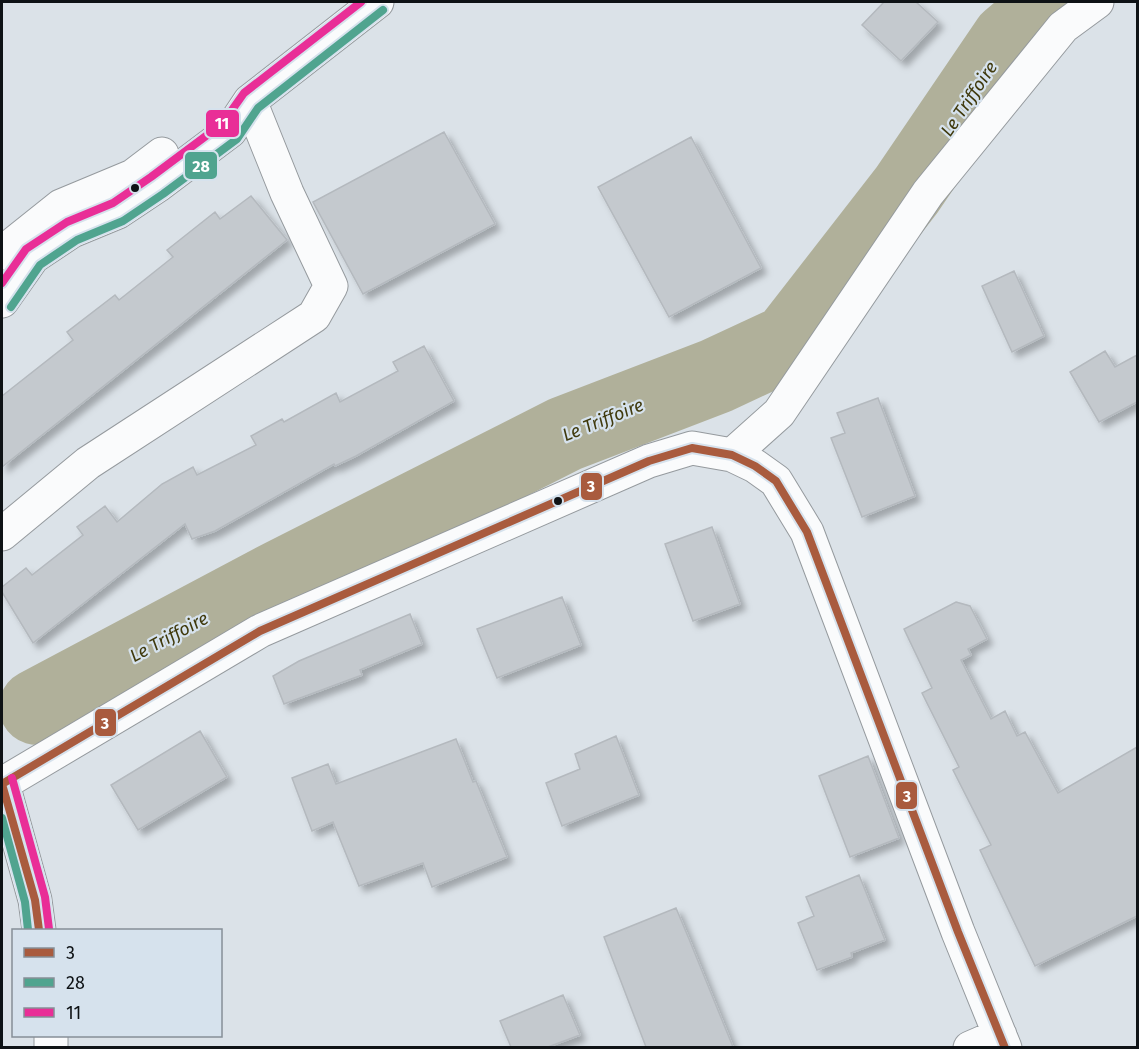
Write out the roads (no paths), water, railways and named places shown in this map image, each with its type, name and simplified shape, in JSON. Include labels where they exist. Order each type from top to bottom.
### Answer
[{"type":"street","points":[[732,455],[779,413],[928,193],[1063,27],[1097,2]]},
{"type":"street","points":[[2,301],[33,257],[72,231],[118,212],[230,132],[250,101],[364,6]]},
{"type":"street","points":[[2,253],[61,206],[133,176],[219,111],[250,101]]},
{"type":"street","points":[[2,534],[88,463],[314,316],[330,286],[287,193],[250,101]]},
{"type":"street","points":[[39,929],[35,900],[2,782],[260,631],[648,461],[692,448],[732,455],[755,466],[776,481],[807,532],[958,932],[1002,1041],[970,1047]]},
{"type":"waterway","name":"Le Triffoire","points":[[37,707],[282,577],[565,434],[716,376],[789,342],[907,190],[1009,40],[1054,2]]}]
